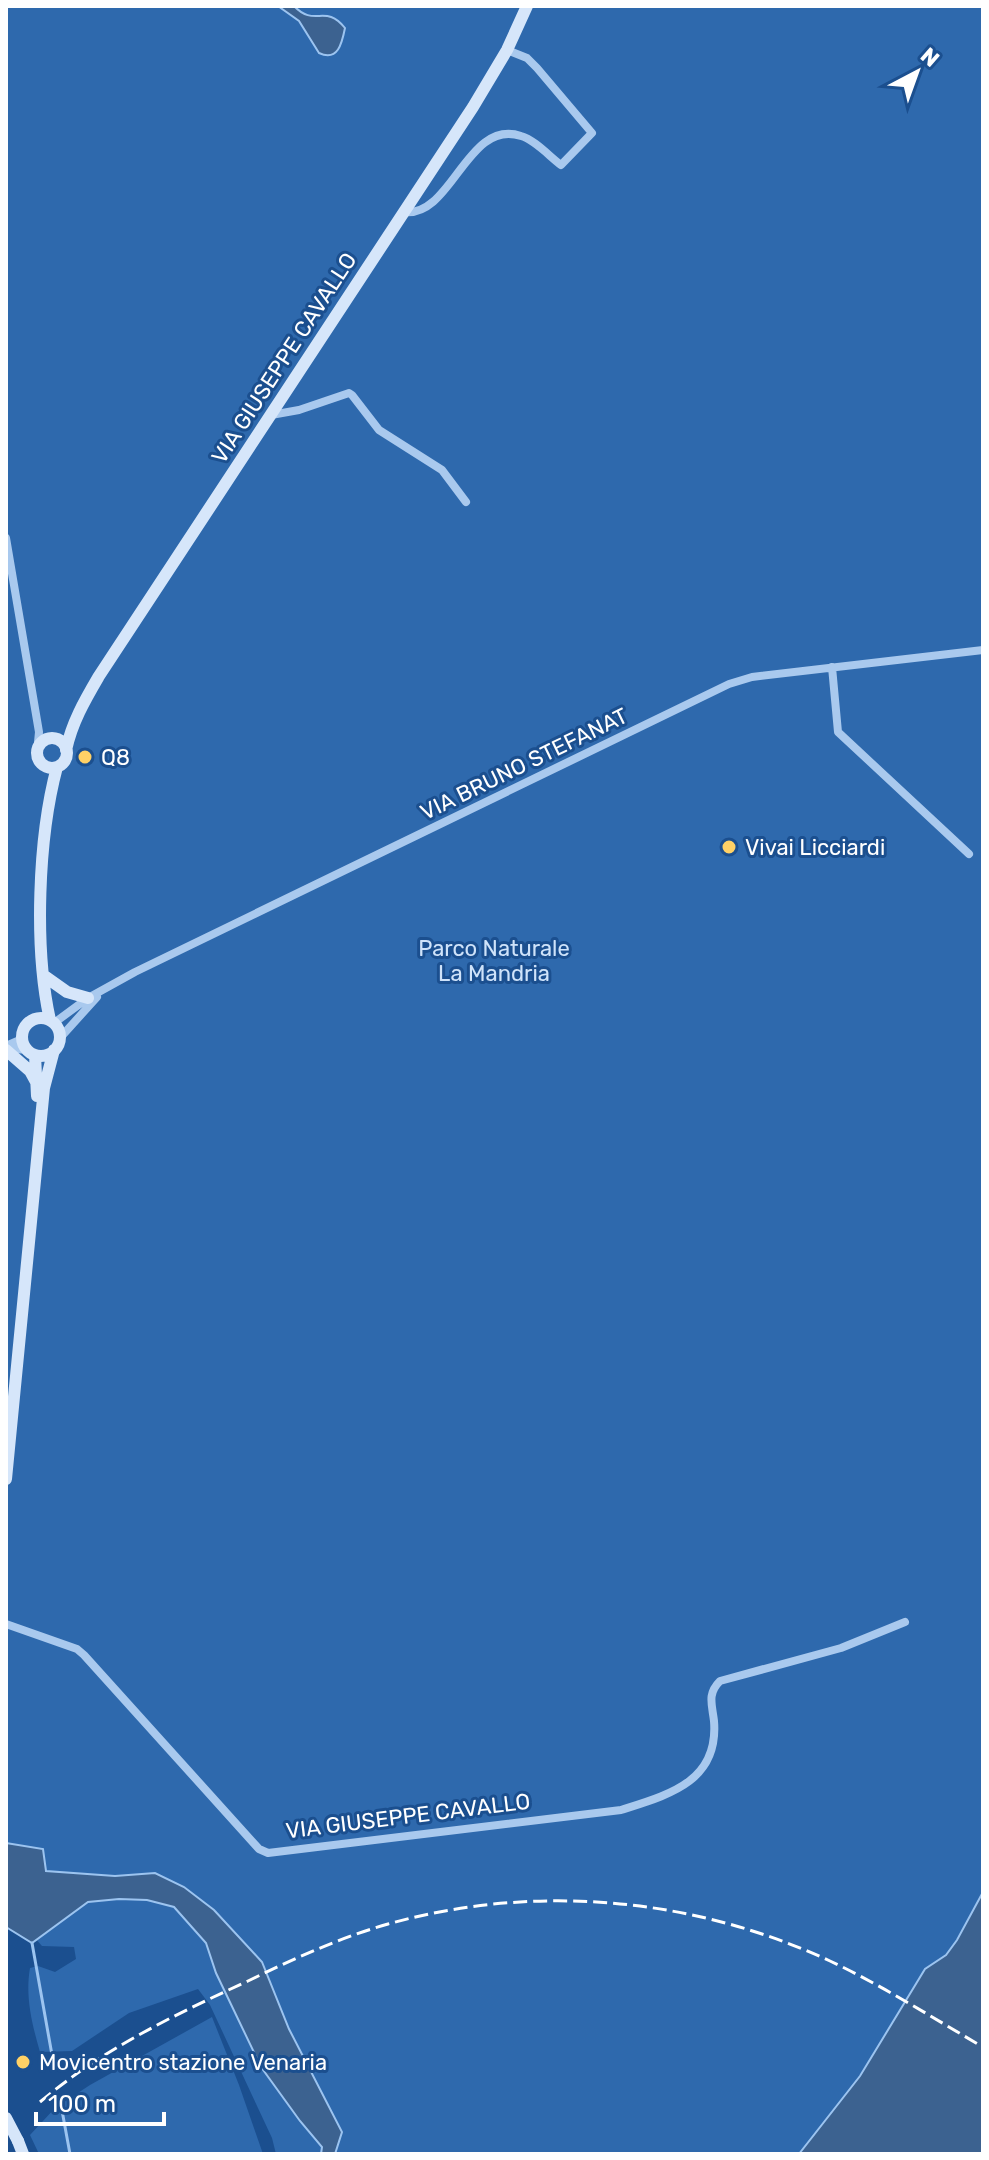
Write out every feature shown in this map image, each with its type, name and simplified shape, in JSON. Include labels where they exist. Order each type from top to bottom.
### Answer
[{"type":"street","name":"VIA GIUSEPPE CAVALLO","points":[[53,741],[70,731],[99,676],[473,107],[507,50],[527,6]]},
{"type":"street","points":[[404,212],[423,210],[434,203],[468,159],[494,137],[507,134],[522,136],[561,165],[592,133],[527,58],[507,50]]},
{"type":"street","points":[[271,415],[299,410],[349,393],[379,430],[442,470],[466,502]]},
{"type":"street","points":[[6,538],[53,741],[66,759],[51,767]]},
{"type":"street","name":"VIA BRUNO STEFANAT","points":[[60,1038],[78,1015],[105,991],[135,972],[729,684],[752,677],[983,650]]},
{"type":"street","points":[[832,667],[838,732],[969,854]]},
{"type":"street","points":[[51,767],[39,761],[37,753],[42,742],[53,741]]},
{"type":"street","points":[[6,1479],[44,1088],[60,1038],[52,1022],[42,954],[43,836],[51,789],[51,767]]},
{"type":"street","points":[[6,1403],[38,1087],[24,1027],[34,1019],[42,954]]},
{"type":"street","points":[[43,975],[67,992],[88,998]]},
{"type":"street","name":"VIA BRUNO STEFANAT","points":[[52,1022],[88,998],[105,991]]},
{"type":"street","points":[[34,1019],[52,1022]]},
{"type":"street","points":[[6,1048],[28,1048],[45,1055],[54,1050]]},
{"type":"street","points":[[6,1048],[30,1071],[38,1087]]},
{"type":"street","name":"VIA GIUSEPPE CAVALLO","points":[[6,1624],[84,1655],[259,1849],[268,1853],[621,1810],[672,1794],[702,1770],[712,1751],[714,1722],[710,1700],[714,1687],[720,1681],[841,1648],[905,1622]]},
{"type":"street","name":"VIA GIUSEPPE CAVALLO","points":[[6,1630],[31,1632]]},
{"type":"street","points":[[6,2118],[23,2154]]},
{"type":"green space","name":"Parco Naturale La Mandria","points":[[6,6],[983,6],[983,2154],[276,2154],[272,2138],[210,2005],[198,1989],[129,2013],[72,2051],[40,2052],[29,2000],[30,1968],[38,1966],[55,1972],[76,1959],[74,1947],[42,1946],[26,1928],[6,1915]]},
{"type":"green space","points":[[212,2017],[263,2154],[39,2154],[30,2135],[55,2108]]},
{"type":"shaded area","points":[[278,6],[294,6],[308,15],[332,17],[338,21],[345,28],[338,50],[331,55],[319,53],[299,21]]},
{"type":"shaded area","points":[[6,1843],[43,1849],[46,1871],[115,1876],[155,1873],[184,1887],[214,1910],[262,1962],[289,2029],[342,2132],[335,2154],[321,2154],[322,2147],[261,2067],[216,1973],[206,1943],[174,1907],[147,1900],[88,1902],[32,1943],[6,1927]]},
{"type":"shaded area","points":[[983,1892],[983,2154],[799,2154],[860,2076],[925,1969],[946,1955],[957,1940]]},
{"type":"waterway","points":[[32,1943],[52,2055]]},
{"type":"waterway","points":[[61,2105],[70,2154]]},
{"type":"railway","points":[[40,2102],[140,2034],[299,1957],[388,1924],[444,1911],[500,1903],[612,1903],[668,1910],[723,1922],[777,1939],[830,1961],[983,2047]]},
{"type":"place","name":"Q8","points":[[85,757]]},
{"type":"place","name":"Vivai Licciardi","points":[[729,847]]},
{"type":"place","name":"Movicentro stazione Venaria","points":[[23,2062]]}]
